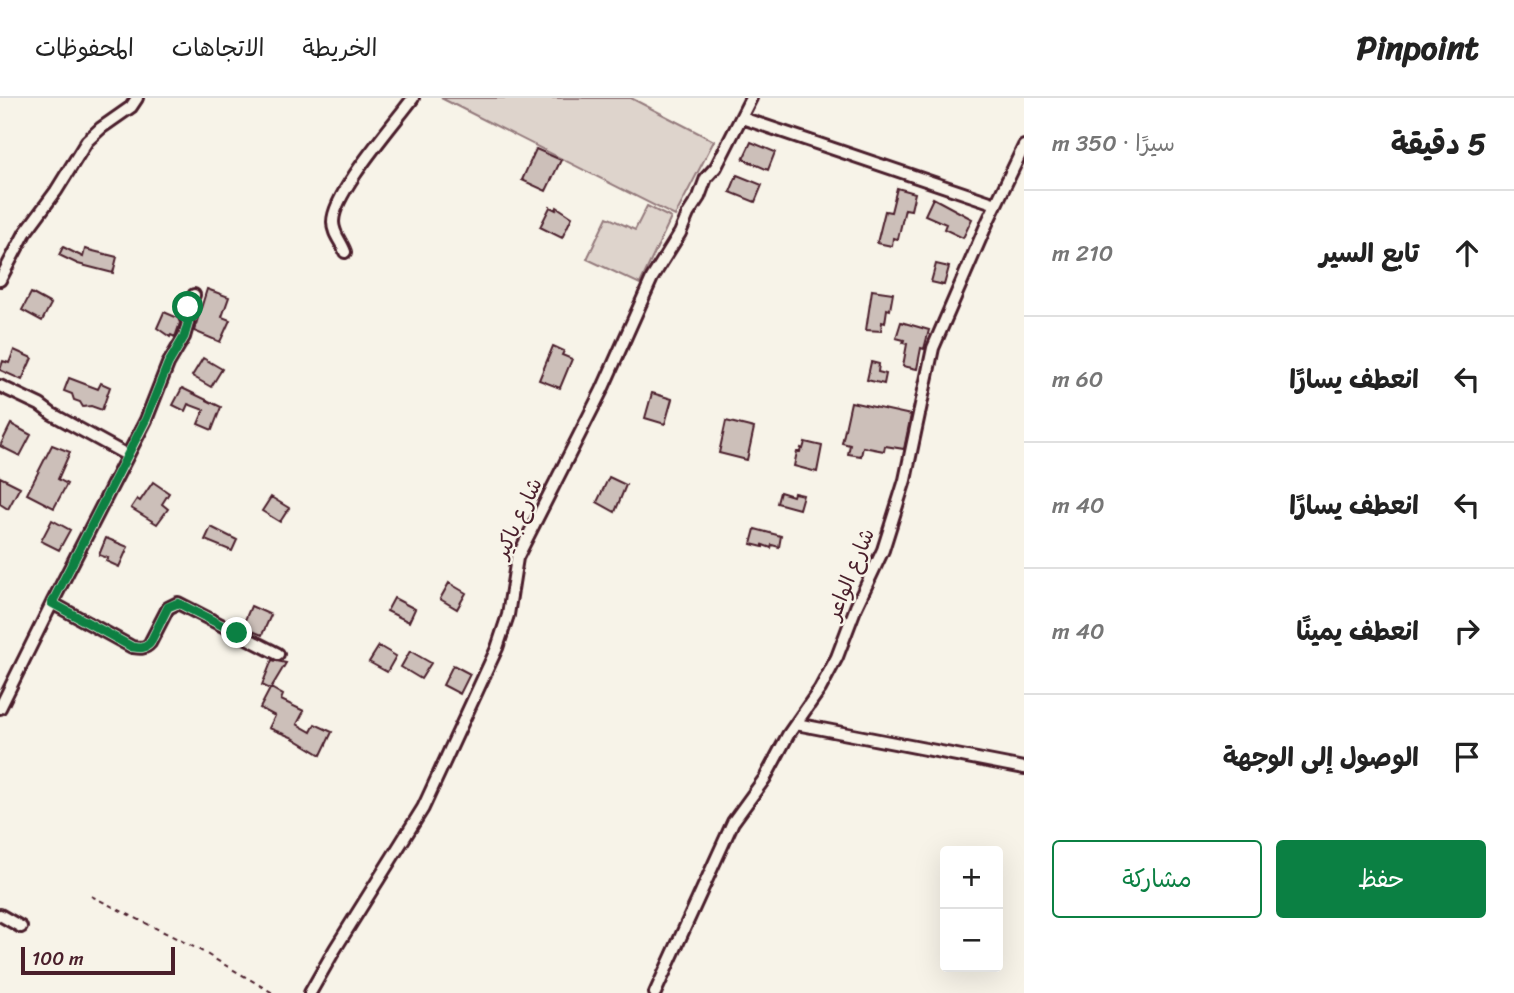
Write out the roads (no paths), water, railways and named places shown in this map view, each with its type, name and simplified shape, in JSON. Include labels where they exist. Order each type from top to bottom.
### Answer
[{"type":"street","points":[[0,280],[25,233],[56,191],[87,141],[131,107],[137,98]]},
{"type":"street","points":[[345,251],[334,231],[334,210],[413,98]]},
{"type":"street","name":"شارع باكير","points":[[310,993],[423,808],[497,648],[508,615],[517,558],[597,400],[652,278],[680,233],[706,178],[716,167],[751,98]]},
{"type":"street","points":[[743,118],[996,204]]},
{"type":"street","name":"شارع الواعر","points":[[655,993],[733,822],[765,778],[837,657],[856,607],[883,550],[905,480],[933,348],[996,204],[1023,154]]},
{"type":"street","points":[[0,708],[146,419],[168,364],[184,337],[188,323],[185,314],[194,295]]},
{"type":"street","points":[[0,386],[40,405],[127,455]]},
{"type":"street","points":[[52,603],[132,647],[140,648],[150,643],[168,607],[178,603],[278,654]]},
{"type":"street","points":[[796,724],[1024,768]]},
{"type":"street","points":[[0,915],[21,927]]}]
